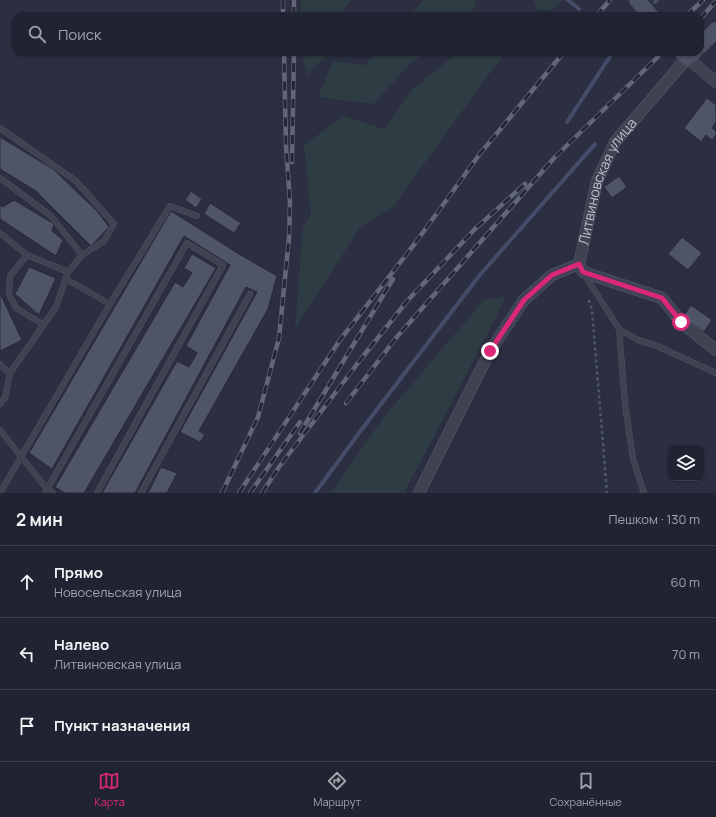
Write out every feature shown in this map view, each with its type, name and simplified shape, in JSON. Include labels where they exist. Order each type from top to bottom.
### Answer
[{"type":"street","points":[[637,0],[647,12]]},
{"type":"street","points":[[704,42],[716,30]]},
{"type":"street","name":"Литвиновская улица","points":[[419,493],[490,351],[524,300],[552,275],[581,268],[597,181],[615,142],[686,56]]},
{"type":"street","points":[[690,56],[716,82]]},
{"type":"street","points":[[581,268],[662,298],[681,322],[716,350]]},
{"type":"lane","points":[[0,128],[76,181],[114,224],[104,241],[82,256],[68,272],[56,307],[10,373],[5,398],[0,404]]},
{"type":"lane","points":[[0,178],[51,216],[82,256]]},
{"type":"lane","points":[[0,493],[110,304],[170,206],[197,216]]},
{"type":"lane","points":[[0,233],[26,255],[68,272]]},
{"type":"lane","points":[[46,491],[187,243],[223,265],[97,493]]},
{"type":"lane","points":[[26,255],[10,276],[9,294],[16,308],[44,326]]},
{"type":"lane","points":[[581,268],[619,328],[638,340],[655,344],[716,373]]},
{"type":"lane","points":[[66,279],[110,304]]},
{"type":"lane","points":[[141,493],[250,294]]},
{"type":"lane","points":[[619,328],[625,404],[633,459],[644,493]]},
{"type":"lane","points":[[0,364],[10,373]]},
{"type":"lane","points":[[0,430],[46,491],[53,493]]},
{"type":"path","points":[[588,295],[592,310],[607,493]]},
{"type":"shaded area","points":[[301,0],[352,0],[345,7],[343,12],[301,12]]},
{"type":"shaded area","points":[[424,0],[476,0],[472,12],[413,12]]},
{"type":"shaded area","points":[[534,0],[564,0],[551,10],[537,10]]},
{"type":"shaded area","points":[[302,56],[326,56],[307,75]]},
{"type":"shaded area","points":[[374,56],[421,56],[411,63],[373,104],[318,97],[333,61],[366,65]]},
{"type":"shaded area","points":[[453,56],[502,56],[392,208],[360,227],[295,329],[303,226],[311,214],[304,145],[344,116],[384,129],[413,89]]},
{"type":"shaded area","points":[[505,297],[496,318],[404,493],[331,493],[383,418],[484,300]]},
{"type":"building","points":[[707,98],[716,105],[716,122],[712,128],[716,131],[716,135],[712,140],[706,135],[701,142],[684,128]]},
{"type":"building","points":[[0,137],[53,169],[98,212],[109,227],[91,246],[36,191],[0,169]]},
{"type":"building","points":[[619,176],[627,187],[612,198],[604,187]]},
{"type":"building","points":[[191,191],[202,199],[196,208],[185,200]]},
{"type":"building","points":[[14,200],[54,224],[52,231],[63,240],[56,256],[0,219],[0,205],[3,207]]},
{"type":"building","points":[[210,203],[241,223],[234,233],[204,214]]},
{"type":"building","points":[[171,211],[277,276],[268,309],[199,431],[205,435],[200,442],[180,432],[257,292],[246,287],[135,493],[102,493],[177,361],[189,367],[197,353],[186,346],[230,265],[184,236],[52,469],[29,453]]},
{"type":"building","points":[[682,237],[702,253],[688,270],[668,254]]},
{"type":"building","points":[[192,254],[216,268],[84,493],[65,493],[55,487],[175,282],[183,287],[192,273],[184,268]]},
{"type":"building","points":[[29,267],[56,278],[39,315],[15,294]]},
{"type":"building","points":[[0,293],[22,340],[0,351]]},
{"type":"building","points":[[691,305],[712,320],[704,332],[683,317]]},
{"type":"building","points":[[161,467],[177,473],[167,493],[148,493]]},
{"type":"waterway","points":[[568,0],[579,9]]},
{"type":"waterway","points":[[567,122],[610,56]]},
{"type":"waterway","points":[[315,493],[479,276],[595,144]]},
{"type":"railway","points":[[283,0],[283,12]]},
{"type":"railway","points":[[294,0],[294,12]]},
{"type":"railway","points":[[600,12],[610,0]]},
{"type":"railway","points":[[690,12],[703,0]]},
{"type":"railway","points":[[704,14],[716,1]]},
{"type":"railway","points":[[222,493],[258,417],[279,338],[289,238],[290,202],[286,146],[284,56]]},
{"type":"railway","points":[[292,162],[294,56]]},
{"type":"railway","points":[[239,493],[340,340],[416,242],[479,155],[561,56]]},
{"type":"railway","points":[[346,403],[396,338],[555,157],[659,56]]},
{"type":"railway","points":[[262,493],[279,467],[408,300],[475,229],[525,184]]},
{"type":"railway","points":[[300,433],[393,279]]},
{"type":"railway","points":[[250,493],[300,422]]},
{"type":"route","points":[[490,351],[524,300],[552,275],[579,264],[583,272],[662,298],[681,322]]}]
